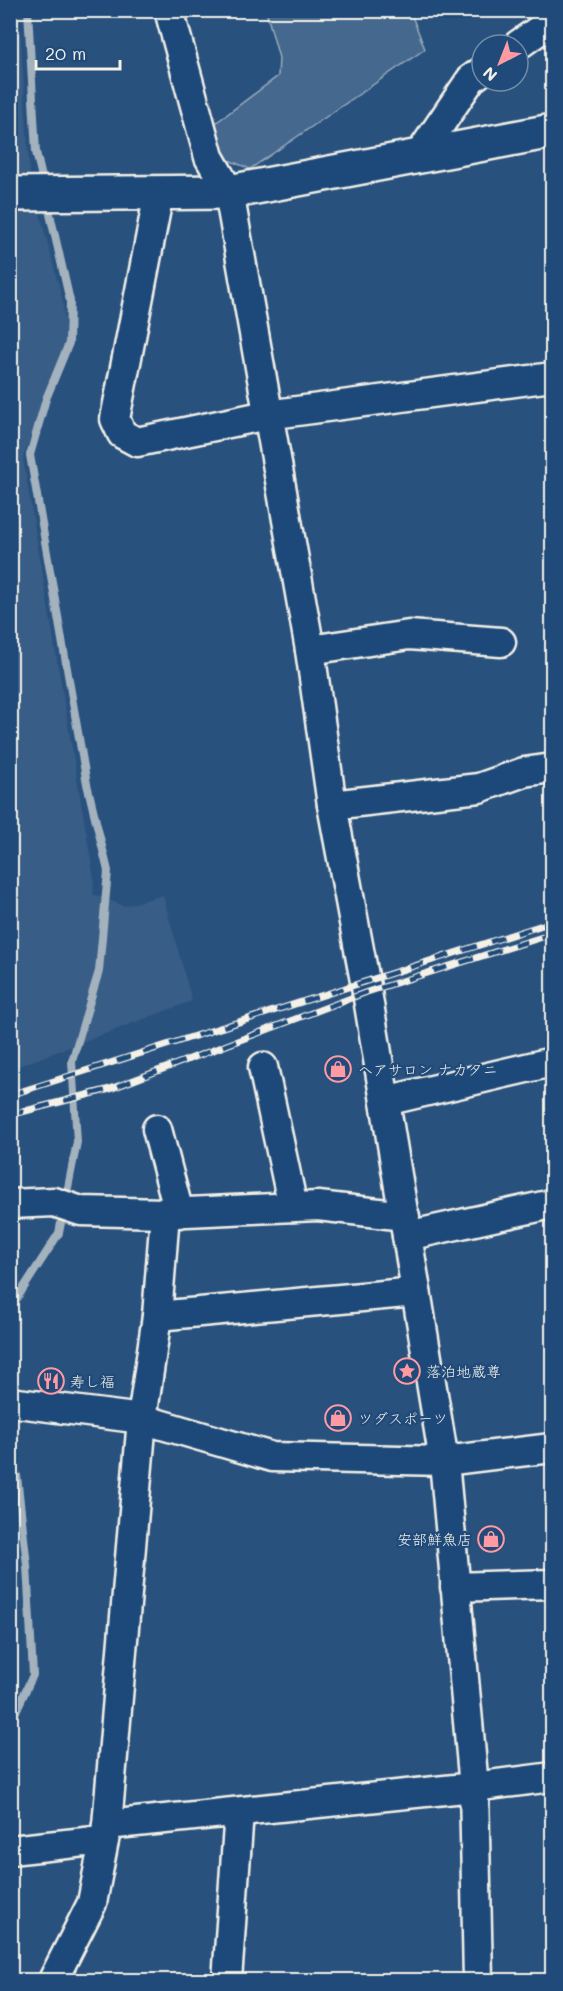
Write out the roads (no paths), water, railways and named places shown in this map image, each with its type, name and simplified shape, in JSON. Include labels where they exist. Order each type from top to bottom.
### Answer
[{"type":"street","points":[[169,10],[208,157],[229,192],[310,650],[332,805],[367,992],[444,1461],[474,1787],[478,1980]]},
{"type":"street","points":[[530,37],[552,21]]},
{"type":"street","points":[[418,157],[470,80]]},
{"type":"street","points":[[10,194],[229,192],[552,131]]},
{"type":"street","points":[[159,193],[115,420],[122,434],[137,442],[267,415],[552,377]]},
{"type":"street","points":[[310,650],[409,635],[501,642]]},
{"type":"street","points":[[332,805],[479,788],[524,772],[552,768]]},
{"type":"street","points":[[385,1101],[552,1062]]},
{"type":"street","points":[[262,1067],[293,1207]]},
{"type":"street","points":[[53,1980],[92,1903],[105,1832],[142,1419],[172,1213],[157,1129]]},
{"type":"street","points":[[10,1204],[54,1202],[81,1211],[172,1213],[318,1206],[406,1226],[552,1204]]},
{"type":"street","points":[[157,1316],[416,1292]]},
{"type":"street","points":[[10,1402],[142,1419],[272,1457],[444,1461],[552,1448]]},
{"type":"street","points":[[455,1587],[552,1584]]},
{"type":"street","points":[[10,1850],[105,1832],[239,1812],[552,1777]]},
{"type":"street","points":[[227,1980],[239,1812]]},
{"type":"waterway","points":[[28,10],[36,152],[44,186]]},
{"type":"waterway","points":[[10,1309],[59,1233],[77,1142],[72,1061],[99,971],[108,871],[87,784],[30,455],[46,399],[69,343],[70,301],[47,201]]},
{"type":"waterway","points":[[10,1458],[17,1476],[27,1565],[33,1675],[10,1724]]},
{"type":"railway","points":[[10,1095],[552,922]]},
{"type":"railway","points":[[10,1115],[110,1089],[367,992],[552,934]]},
{"type":"place","name":"ヘアサロン ナカタニ","points":[[338,1069]]},
{"type":"place","name":"落泊地蔵尊","points":[[407,1371]]},
{"type":"place","name":"寿し福","points":[[51,1381]]},
{"type":"place","name":"ツダスポーツ","points":[[338,1418]]},
{"type":"place","name":"安部鮮魚店","points":[[491,1539]]}]
